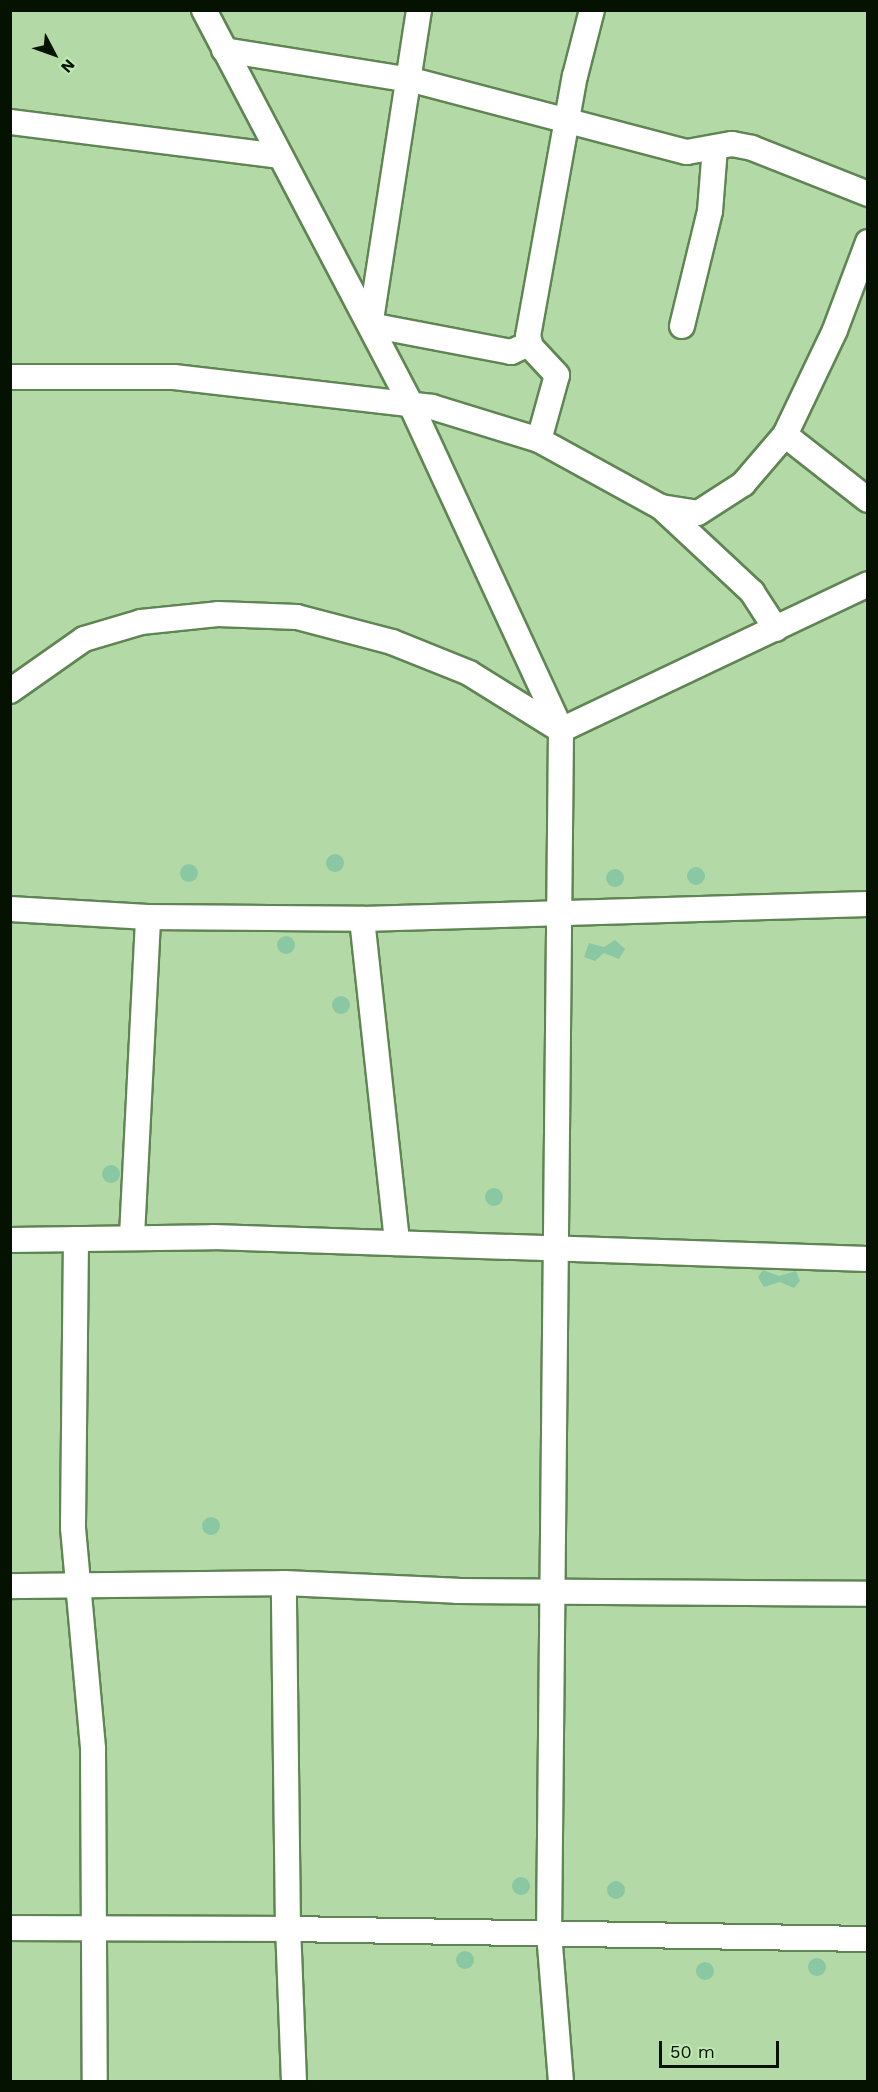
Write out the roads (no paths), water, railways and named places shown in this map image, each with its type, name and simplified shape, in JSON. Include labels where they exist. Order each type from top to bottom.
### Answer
[{"type":"street","points":[[204,10],[411,405],[561,730],[560,1251],[549,1933],[561,2082]]},
{"type":"street","points":[[370,325],[412,80],[419,10]]},
{"type":"street","points":[[529,344],[567,119],[592,10]]},
{"type":"street","points":[[224,50],[412,80],[687,152],[715,147],[752,148],[867,194]]},
{"type":"street","points":[[10,122],[279,156]]},
{"type":"street","points":[[682,326],[710,211],[715,147]]},
{"type":"street","points":[[661,507],[710,510],[743,484],[785,435],[835,330],[867,242]]},
{"type":"street","points":[[370,325],[511,352],[529,344]]},
{"type":"street","points":[[529,344],[557,375],[539,440]]},
{"type":"street","points":[[10,377],[174,377],[411,405],[539,440],[661,507],[745,586],[776,629]]},
{"type":"street","points":[[785,435],[867,500]]},
{"type":"street","points":[[561,730],[867,584]]},
{"type":"street","points":[[10,691],[84,639],[141,622],[218,614],[297,617],[392,642],[469,673],[561,730]]},
{"type":"street","points":[[10,909],[148,917],[362,919],[559,911],[867,904]]},
{"type":"street","points":[[132,1236],[148,917]]},
{"type":"street","points":[[362,919],[398,1243]]},
{"type":"street","points":[[10,1240],[132,1236],[867,1259]]},
{"type":"street","points":[[76,1239],[72,1446],[75,1568],[81,1588],[93,1749],[96,1929],[95,2082]]},
{"type":"street","points":[[284,1583],[288,1929],[294,2082]]},
{"type":"street","points":[[10,1586],[81,1588],[284,1583],[867,1594]]},
{"type":"street","points":[[10,1928],[288,1929],[867,1939]]}]
